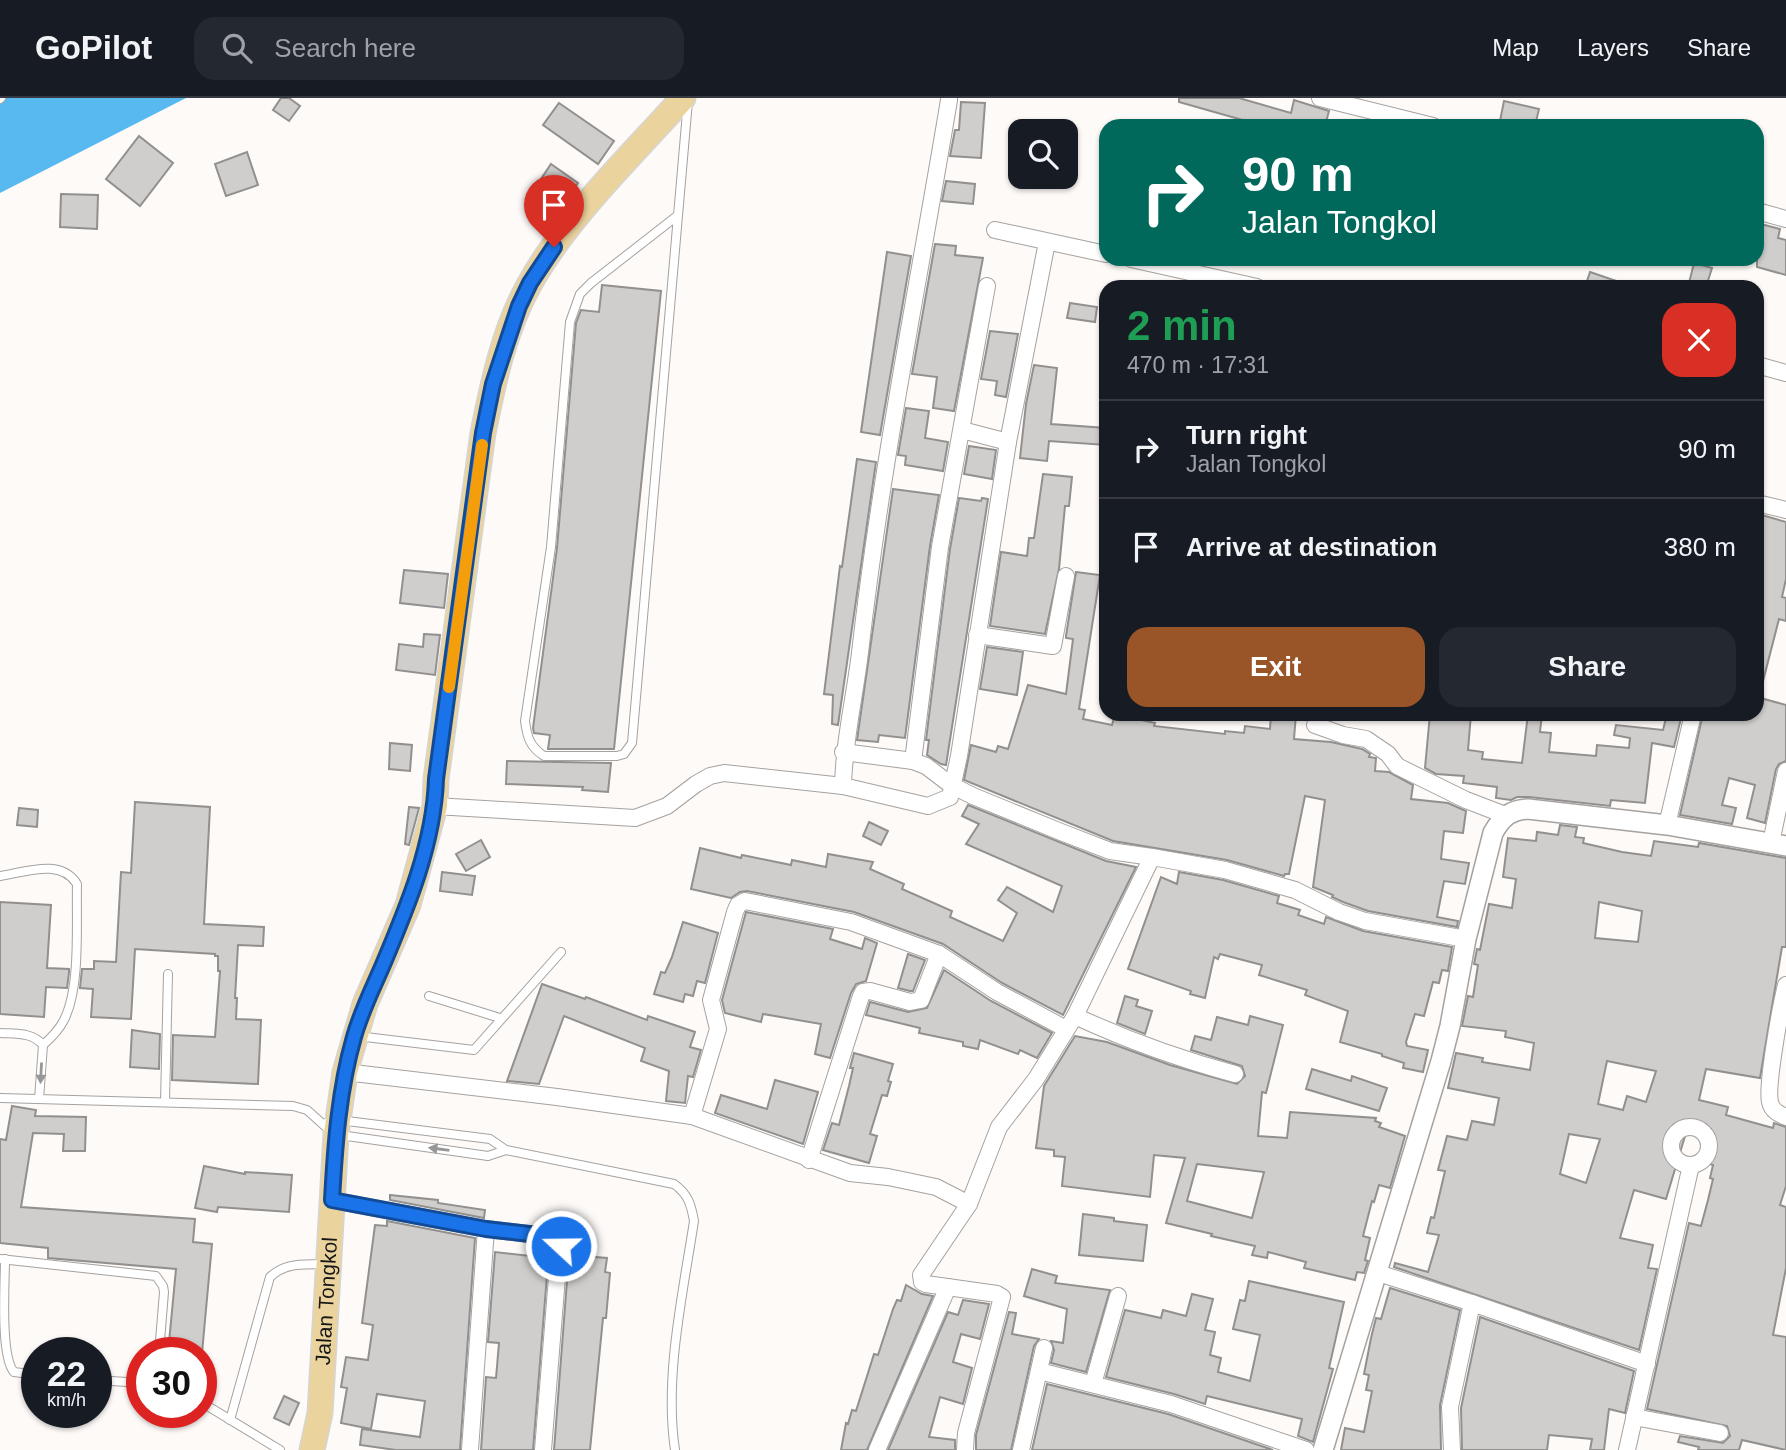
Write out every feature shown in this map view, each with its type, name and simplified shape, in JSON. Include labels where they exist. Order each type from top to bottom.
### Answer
[{"type":"highway","name":"Jalan Tongkol","points":[[312,1450],[320,1413],[332,1200],[332,1126],[354,1036],[365,1004],[408,905],[436,794],[483,433],[493,384],[508,335],[530,283],[567,228],[683,98]]},
{"type":"street","points":[[1320,98],[1405,119]]},
{"type":"street","points":[[842,786],[844,752],[857,677],[879,502],[949,100]]},
{"type":"street","points":[[1764,213],[1786,219]]},
{"type":"street","points":[[995,230],[1099,253]]},
{"type":"street","points":[[436,794],[635,818],[667,806],[696,784],[710,776],[724,773],[842,786],[928,806],[951,791],[959,756],[1008,442],[1047,242]]},
{"type":"street","points":[[1162,266],[1226,280]]},
{"type":"street","points":[[914,761],[940,547],[987,286]]},
{"type":"street","points":[[1764,367],[1786,373]]},
{"type":"street","points":[[962,430],[1008,442]]},
{"type":"street","points":[[1764,504],[1786,510]]},
{"type":"street","points":[[977,635],[1053,646],[1066,576]]},
{"type":"street","points":[[1667,825],[1691,721]]},
{"type":"street","points":[[1315,724],[1343,735],[1366,739],[1388,754],[1397,766],[1466,800],[1505,815]]},
{"type":"street","points":[[844,752],[914,761],[926,766],[951,791],[1110,850],[1225,870],[1295,890],[1365,922],[1466,939]]},
{"type":"street","points":[[1323,1450],[1441,1061],[1466,939],[1493,833],[1505,815],[1528,809],[1667,825],[1779,844],[1786,771]]},
{"type":"street","points":[[965,1450],[966,1433],[1002,1297],[926,1284],[922,1282],[921,1275],[969,1204],[999,1127],[1024,1096],[1070,1023],[1099,970],[1152,857]]},
{"type":"street","points":[[692,1116],[718,1029],[711,1000],[738,905],[745,901],[851,922],[939,954],[997,992],[1070,1023],[1187,1061],[1235,1073]]},
{"type":"street","points":[[809,1160],[863,992],[870,991],[910,1002],[921,1000],[939,954]]},
{"type":"street","points":[[1786,985],[1770,1084],[1770,1102],[1776,1112],[1786,1117]]},
{"type":"street","points":[[345,1072],[692,1116],[809,1160],[850,1173],[888,1177],[936,1187],[969,1204]]},
{"type":"street","points":[[1628,1450],[1691,1165]]},
{"type":"street","points":[[332,1200],[560,1240],[543,1450]]},
{"type":"street","points":[[470,1450],[486,1229]]},
{"type":"street","points":[[1378,1273],[1647,1364]]},
{"type":"street","points":[[877,1450],[948,1287]]},
{"type":"street","points":[[1093,1384],[1118,1296]]},
{"type":"street","points":[[1452,1450],[1450,1408],[1472,1303]]},
{"type":"street","points":[[1021,1450],[1044,1348]]},
{"type":"street","points":[[1039,1371],[1171,1404],[1306,1450]]},
{"type":"street","points":[[1634,1417],[1720,1433]]},
{"type":"lane","points":[[677,216],[590,282],[580,295],[569,322],[551,547],[525,721],[527,738],[534,750],[544,757],[617,756],[624,754],[632,743],[689,98]]},
{"type":"lane","points":[[0,876],[54,867],[72,875],[77,884],[74,990],[65,1019],[56,1033],[43,1045],[39,1099]]},
{"type":"lane","points":[[354,1036],[474,1050],[561,952]]},
{"type":"lane","points":[[165,1102],[168,974]]},
{"type":"lane","points":[[429,996],[500,1018]]},
{"type":"lane","points":[[0,1033],[27,1035],[37,1038],[43,1045]]},
{"type":"lane","points":[[0,1098],[293,1106],[307,1110],[332,1126],[488,1156],[506,1150]]},
{"type":"lane","points":[[332,1126],[490,1139],[506,1150],[674,1184],[684,1192],[694,1221],[677,1329],[672,1429],[676,1450]]},
{"type":"lane","points":[[21,1373],[14,1372],[7,1360],[3,1259],[156,1276],[164,1292],[160,1337]]},
{"type":"lane","points":[[230,1420],[270,1277],[289,1265],[328,1265]]},
{"type":"lane","points":[[217,1412],[280,1450]]},
{"type":"water","points":[[0,98],[186,98],[0,193]]},
{"type":"building","points":[[281,98],[289,98],[300,106],[289,121],[273,110]]},
{"type":"building","points":[[1179,98],[1239,98],[1291,113],[1294,100],[1329,111],[1327,119],[1239,119],[1179,102]]},
{"type":"building","points":[[1504,101],[1539,109],[1537,119],[1500,119]]},
{"type":"building","points":[[961,102],[985,103],[981,158],[950,156],[955,130],[959,130]]},
{"type":"building","points":[[559,103],[614,141],[598,164],[543,125]]},
{"type":"building","points":[[139,136],[173,163],[140,206],[106,179]]},
{"type":"building","points":[[247,152],[258,185],[226,196],[215,164]]},
{"type":"building","points":[[551,164],[578,183],[566,201],[539,182]]},
{"type":"building","points":[[946,181],[975,184],[973,204],[942,201]]},
{"type":"building","points":[[61,194],[98,195],[97,229],[60,227]]},
{"type":"building","points":[[1764,225],[1780,229],[1778,238],[1786,240],[1786,275],[1757,267],[1764,266]]},
{"type":"building","points":[[935,244],[956,246],[955,255],[983,258],[954,411],[933,408],[937,377],[912,374]]},
{"type":"building","points":[[887,252],[911,256],[880,435],[861,432]]},
{"type":"building","points":[[1693,266],[1712,268],[1708,280],[1690,280]]},
{"type":"building","points":[[1590,272],[1613,280],[1587,280]]},
{"type":"building","points":[[602,285],[661,291],[614,749],[548,749],[550,735],[534,733],[533,728],[557,548],[576,323],[581,310],[599,312]]},
{"type":"building","points":[[1070,303],[1097,307],[1095,322],[1067,318]]},
{"type":"building","points":[[990,331],[1018,334],[1006,397],[995,395],[997,381],[981,379]]},
{"type":"building","points":[[1034,365],[1057,368],[1051,424],[1099,427],[1099,445],[1049,441],[1047,461],[1020,458],[1026,404]]},
{"type":"building","points":[[906,408],[929,411],[925,438],[948,442],[943,471],[905,465],[906,456],[898,455]]},
{"type":"building","points":[[969,446],[996,450],[992,479],[964,474]]},
{"type":"building","points":[[857,459],[876,462],[838,725],[832,724],[833,695],[824,694]]},
{"type":"building","points":[[1043,474],[1072,477],[1069,506],[1065,506],[1059,569],[1045,634],[990,626],[1001,552],[1027,556],[1029,538],[1034,538]]},
{"type":"building","points":[[893,489],[939,495],[905,738],[879,735],[878,742],[857,740]]},
{"type":"building","points":[[959,498],[981,501],[982,498],[988,499],[946,765],[927,755],[929,740],[926,740]]},
{"type":"building","points":[[1764,516],[1786,522],[1786,579],[1782,597],[1786,598],[1786,621],[1779,619],[1764,677]]},
{"type":"building","points":[[404,570],[448,574],[444,608],[400,603]]},
{"type":"building","points":[[1076,572],[1099,575],[1079,709],[1085,710],[1083,719],[1112,725],[1113,721],[1146,721],[1155,723],[1154,726],[1225,734],[1225,731],[1244,733],[1245,726],[1270,729],[1271,721],[1295,721],[1294,739],[1331,742],[1362,749],[1370,754],[1369,757],[1376,758],[1375,771],[1389,772],[1413,785],[1411,799],[1448,803],[1466,811],[1463,833],[1444,831],[1441,859],[1469,863],[1465,884],[1444,881],[1437,917],[1458,921],[1457,927],[1368,911],[1313,887],[1325,800],[1305,796],[1289,874],[1284,876],[1227,860],[1113,841],[964,780],[971,745],[996,752],[998,746],[1008,749],[1028,685],[1066,694],[1073,639],[1066,636]]},
{"type":"building","points":[[424,634],[440,635],[435,675],[396,670],[399,644],[423,647]]},
{"type":"building","points":[[987,647],[1023,652],[1017,695],[980,689]]},
{"type":"building","points":[[1764,699],[1786,705],[1786,761],[1776,769],[1765,823],[1747,818],[1755,785],[1729,778],[1722,805],[1736,808],[1732,824],[1680,815],[1701,721],[1764,721]]},
{"type":"building","points":[[1429,721],[1470,721],[1468,750],[1483,752],[1482,759],[1522,763],[1527,721],[1541,721],[1540,732],[1551,733],[1549,752],[1596,756],[1597,745],[1629,748],[1630,738],[1614,735],[1616,725],[1663,730],[1665,721],[1680,721],[1674,747],[1652,743],[1645,803],[1611,800],[1610,806],[1529,797],[1511,800],[1496,798],[1497,787],[1463,783],[1464,776],[1436,774],[1425,768]]},
{"type":"building","points":[[390,743],[412,745],[410,771],[389,769]]},
{"type":"building","points":[[507,761],[611,763],[608,792],[582,790],[583,787],[506,784]]},
{"type":"building","points":[[135,802],[210,807],[204,924],[264,927],[263,946],[238,945],[235,998],[236,1019],[261,1020],[258,1084],[172,1080],[173,1035],[215,1037],[220,971],[218,956],[215,954],[135,949],[131,1019],[91,1017],[93,989],[80,988],[82,969],[94,969],[94,961],[116,962],[121,872],[131,873]]},
{"type":"building","points":[[968,805],[1106,861],[1136,867],[1063,1015],[1002,983],[943,944],[854,912],[747,891],[731,898],[691,889],[700,848],[741,858],[742,855],[791,865],[792,860],[826,867],[828,854],[873,862],[870,869],[904,884],[902,889],[952,911],[950,917],[1003,941],[1017,913],[998,900],[1007,887],[1053,912],[1062,886],[966,844],[979,824],[962,816]]},
{"type":"building","points":[[409,807],[419,808],[409,845],[405,844]]},
{"type":"building","points":[[19,808],[38,810],[37,827],[17,825]]},
{"type":"building","points":[[869,822],[888,831],[881,845],[863,836]]},
{"type":"building","points":[[1560,825],[1577,827],[1575,837],[1584,838],[1583,843],[1651,856],[1654,841],[1698,847],[1699,843],[1786,858],[1786,947],[1782,947],[1760,1078],[1706,1069],[1699,1100],[1728,1107],[1726,1115],[1773,1128],[1774,1123],[1786,1127],[1786,1186],[1780,1205],[1786,1207],[1786,1268],[1773,1335],[1786,1337],[1786,1450],[1742,1440],[1739,1450],[1698,1450],[1699,1447],[1678,1442],[1680,1436],[1723,1443],[1730,1436],[1727,1426],[1647,1409],[1689,1223],[1701,1226],[1713,1179],[1710,1178],[1713,1165],[1707,1163],[1708,1160],[1703,1160],[1711,1129],[1689,1123],[1666,1199],[1634,1190],[1620,1238],[1653,1245],[1648,1268],[1657,1269],[1639,1350],[1394,1267],[1395,1263],[1428,1272],[1439,1235],[1427,1233],[1431,1217],[1434,1218],[1445,1171],[1438,1170],[1447,1136],[1467,1140],[1472,1121],[1494,1125],[1499,1098],[1448,1088],[1456,1053],[1483,1058],[1482,1062],[1530,1070],[1534,1043],[1505,1037],[1506,1031],[1462,1026],[1468,996],[1473,997],[1478,965],[1474,964],[1477,949],[1480,950],[1489,904],[1512,908],[1516,879],[1503,877],[1508,838],[1536,841],[1537,832],[1558,835]],"holes":[[[1599,902],[1642,911],[1638,942],[1595,938]],[[1607,1061],[1656,1071],[1646,1102],[1627,1096],[1623,1110],[1598,1104]],[[1569,1134],[1600,1139],[1586,1183],[1560,1174]]]},
{"type":"building","points":[[481,840],[490,857],[466,871],[456,854]]},
{"type":"building","points":[[442,872],[475,876],[472,895],[440,891]]},
{"type":"building","points":[[1179,872],[1223,880],[1279,896],[1277,903],[1300,910],[1298,915],[1324,924],[1326,917],[1363,931],[1452,947],[1448,971],[1442,970],[1439,983],[1433,982],[1424,1016],[1415,1014],[1406,1042],[1407,1046],[1428,1050],[1423,1072],[1403,1068],[1404,1063],[1340,1042],[1348,1011],[1305,995],[1307,990],[1259,975],[1262,965],[1220,954],[1218,959],[1214,957],[1205,998],[1128,969],[1161,877],[1177,884]]},
{"type":"building","points":[[0,902],[51,905],[47,968],[69,969],[69,972],[67,988],[46,987],[44,1017],[0,1014]]},
{"type":"building","points":[[746,912],[833,929],[830,939],[862,949],[865,938],[877,943],[866,981],[856,984],[851,993],[830,1058],[815,1054],[821,1024],[763,1014],[761,1022],[725,1013],[722,1000]]},
{"type":"building","points":[[683,922],[718,933],[705,983],[697,981],[693,996],[685,994],[683,1002],[654,994],[661,972],[665,973],[672,957]]},
{"type":"building","points":[[908,954],[925,960],[913,991],[898,988]]},
{"type":"building","points":[[944,970],[991,1001],[1052,1033],[1037,1058],[1020,1050],[1018,1054],[980,1040],[978,1049],[963,1046],[963,1042],[919,1033],[920,1028],[866,1015],[870,1002],[908,1012],[927,1008]]},
{"type":"building","points":[[542,984],[647,1020],[648,1016],[695,1032],[690,1047],[701,1050],[693,1077],[688,1076],[685,1103],[666,1101],[669,1071],[641,1061],[645,1048],[564,1016],[539,1084],[507,1081]]},
{"type":"building","points":[[1125,996],[1138,1000],[1136,1006],[1152,1011],[1145,1034],[1117,1023]]},
{"type":"building","points":[[1250,1016],[1283,1025],[1266,1093],[1262,1092],[1258,1136],[1287,1138],[1290,1112],[1376,1118],[1375,1121],[1381,1123],[1379,1127],[1405,1136],[1390,1188],[1379,1185],[1374,1202],[1372,1201],[1363,1236],[1370,1238],[1365,1260],[1368,1261],[1364,1273],[1357,1272],[1355,1280],[1304,1268],[1306,1262],[1268,1252],[1267,1258],[1252,1255],[1255,1246],[1166,1223],[1185,1158],[1154,1155],[1150,1197],[1062,1186],[1065,1157],[1054,1156],[1054,1150],[1036,1148],[1044,1086],[1075,1036],[1107,1042],[1170,1065],[1237,1084],[1245,1076],[1242,1066],[1191,1050],[1195,1036],[1211,1040],[1217,1017],[1248,1025]],"holes":[[[1197,1164],[1264,1172],[1252,1218],[1187,1201]]]},
{"type":"building","points":[[132,1030],[160,1034],[159,1069],[130,1067]]},
{"type":"building","points":[[854,1053],[893,1064],[887,1096],[882,1095],[870,1134],[877,1136],[869,1163],[823,1150],[832,1123],[839,1125]]},
{"type":"building","points":[[1312,1069],[1351,1081],[1352,1076],[1387,1088],[1379,1111],[1306,1089]]},
{"type":"building","points":[[775,1080],[818,1092],[803,1144],[715,1113],[721,1095],[767,1109]]},
{"type":"building","points":[[12,1106],[36,1110],[35,1116],[86,1117],[85,1151],[63,1151],[64,1134],[33,1133],[21,1207],[195,1219],[193,1242],[212,1244],[203,1337],[170,1337],[176,1269],[48,1258],[48,1248],[0,1243],[0,1139],[6,1140]]},
{"type":"building","points":[[204,1166],[245,1174],[292,1175],[289,1212],[218,1207],[217,1212],[195,1208]]},
{"type":"building","points":[[390,1195],[438,1200],[438,1203],[485,1210],[484,1218],[390,1200]]},
{"type":"building","points":[[1083,1214],[1147,1225],[1143,1261],[1079,1255]]},
{"type":"building","points":[[387,1221],[475,1238],[460,1450],[396,1450],[360,1445],[362,1429],[420,1437],[425,1401],[377,1394],[371,1429],[341,1423],[347,1388],[341,1387],[346,1357],[368,1360],[373,1325],[362,1323],[375,1225],[387,1226]]},
{"type":"building","points":[[531,1247],[549,1250],[533,1450],[481,1450],[486,1377],[496,1378],[499,1343],[488,1342],[495,1252],[530,1256]]},
{"type":"building","points":[[569,1255],[607,1258],[605,1272],[610,1273],[590,1450],[554,1450]]},
{"type":"building","points":[[1032,1269],[1057,1276],[1055,1283],[1110,1290],[1086,1372],[1051,1363],[1054,1350],[1051,1341],[1063,1343],[1067,1309],[1024,1296]]},
{"type":"building","points":[[1249,1281],[1344,1302],[1329,1368],[1333,1369],[1313,1442],[1298,1436],[1302,1419],[1207,1396],[1205,1404],[1106,1377],[1125,1310],[1161,1318],[1163,1310],[1186,1316],[1192,1294],[1213,1299],[1205,1330],[1215,1332],[1210,1355],[1221,1358],[1218,1372],[1250,1381],[1260,1335],[1233,1329],[1240,1300],[1245,1301]]},
{"type":"building","points":[[906,1285],[922,1294],[933,1296],[867,1450],[841,1450],[846,1423],[848,1424],[852,1410],[856,1411],[874,1354],[878,1355],[893,1309],[897,1300],[901,1301]]},
{"type":"building","points":[[1390,1288],[1460,1310],[1440,1405],[1441,1450],[1341,1450],[1345,1428],[1364,1432],[1372,1391],[1366,1390],[1369,1375],[1364,1374],[1376,1318],[1381,1319]]},
{"type":"building","points":[[963,1300],[989,1304],[980,1339],[961,1334],[953,1362],[972,1368],[963,1404],[940,1397],[929,1437],[955,1440],[955,1450],[888,1450],[948,1312],[958,1315]]},
{"type":"building","points":[[1009,1312],[1016,1313],[1012,1334],[1039,1339],[1034,1346],[1011,1450],[976,1450],[976,1435]]},
{"type":"building","points":[[1480,1317],[1634,1371],[1625,1413],[1609,1409],[1604,1450],[1590,1450],[1592,1439],[1549,1435],[1547,1450],[1462,1450],[1461,1408]]},
{"type":"building","points":[[1047,1384],[1168,1414],[1273,1450],[1032,1450]]},
{"type":"building","points":[[284,1396],[299,1403],[289,1425],[274,1418]]},
{"type":"slow traffic","points":[[449,687],[482,445]]},
{"type":"route","points":[[554,247],[530,283],[519,306],[493,384],[483,433],[436,779],[435,806],[408,905],[354,1036],[345,1072],[336,1135],[332,1200],[486,1229],[555,1237],[560,1240],[561,1246]]}]
